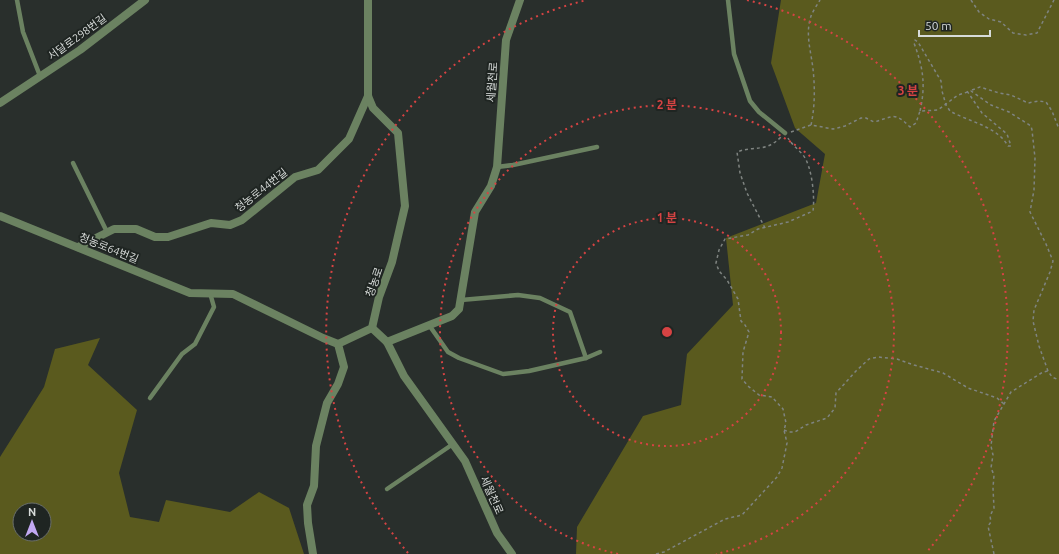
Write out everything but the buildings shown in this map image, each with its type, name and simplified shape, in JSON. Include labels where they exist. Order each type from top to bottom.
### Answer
[{"type":"street","name":"서달로298번길","points":[[0,103],[80,50],[145,0]]},
{"type":"street","points":[[368,0],[368,96]]},
{"type":"street","name":"세월천로","points":[[388,342],[452,316],[459,309],[475,212],[491,186],[497,167],[506,40],[520,0]]},
{"type":"street","name":"청농로44번길","points":[[78,247],[114,229],[136,229],[155,237],[168,237],[211,223],[230,225],[242,220],[295,177],[318,170],[350,139],[368,96]]},
{"type":"street","name":"청농로","points":[[368,96],[373,108],[398,133],[405,206],[392,262],[379,297],[372,328]]},
{"type":"street","name":"청농로64번길","points":[[0,216],[190,293],[233,294],[338,344]]},
{"type":"street","points":[[313,554],[307,505],[314,486],[316,446],[327,403],[338,384],[344,367],[338,344],[372,328]]},
{"type":"street","name":"세월천로","points":[[372,328],[388,342],[404,376],[465,462],[497,533],[512,554]]},
{"type":"lane","name":"서달로298번길","points":[[17,0],[23,32],[40,76]]},
{"type":"lane","points":[[728,0],[734,54],[750,101],[759,112],[784,133]]},
{"type":"lane","points":[[497,167],[597,147]]},
{"type":"lane","points":[[73,163],[107,232]]},
{"type":"lane","points":[[150,398],[182,354],[195,344],[214,307],[210,293]]},
{"type":"lane","points":[[461,300],[518,295],[540,298],[570,312],[586,358]]},
{"type":"lane","points":[[429,325],[448,352],[459,358],[503,374],[529,371],[586,358],[600,352]]},
{"type":"lane","points":[[387,489],[453,444]]},
{"type":"path","points":[[811,125],[814,108],[813,70],[808,42],[808,32],[811,15],[820,0]]},
{"type":"path","points":[[971,0],[979,12],[989,19],[1001,22],[1013,33],[1026,35],[1037,33],[1054,0]]},
{"type":"path","points":[[765,228],[747,193],[740,173],[737,152],[746,148],[765,148],[775,143],[784,133],[811,125],[833,129],[845,126],[861,118],[866,118],[874,122],[893,116],[901,118],[910,127],[916,123],[920,111],[924,84],[923,72],[914,43],[915,40],[918,42],[941,81],[946,105],[950,111],[997,133],[1004,139],[1008,146],[1011,146],[1007,134],[986,117],[967,91]]},
{"type":"path","points":[[920,111],[933,111],[946,105],[958,95],[980,87],[1011,95],[1028,103],[1039,101],[1046,102],[1052,111],[1059,129]]},
{"type":"path","points":[[971,91],[991,105],[1009,112],[1031,126],[1035,166],[1034,190],[1030,212],[1044,238],[1053,261],[1034,310],[1033,321],[1039,346],[1048,371],[1052,377],[1059,380]]},
{"type":"path","points":[[656,554],[664,552],[725,519],[742,515],[780,473],[787,443],[784,430],[786,423],[783,409],[772,397],[758,395],[742,379],[743,352],[749,332],[741,321],[738,299],[727,280],[719,271],[716,263],[719,250],[725,239],[748,235],[758,229],[788,222],[813,211],[814,204],[809,166],[804,156],[792,145],[784,133]]},
{"type":"path","points":[[784,430],[795,432],[806,425],[827,418],[835,408],[836,393],[869,359],[878,357],[896,358],[943,374],[968,388],[997,398],[1004,404]]},
{"type":"path","points":[[994,554],[988,526],[991,522],[990,516],[994,508],[994,475],[991,468],[993,455],[991,436],[994,422],[1011,392],[1043,372],[1048,371]]},
{"type":"shaded area","points":[[781,0],[1059,0],[1059,554],[576,554],[577,527],[643,416],[681,405],[687,354],[733,305],[726,238],[816,203],[825,154],[795,128],[771,63]]},
{"type":"shaded area","points":[[100,338],[88,365],[137,410],[119,473],[130,517],[159,522],[166,500],[230,512],[259,492],[289,508],[304,554],[0,554],[0,457],[44,387],[55,349]]}]
